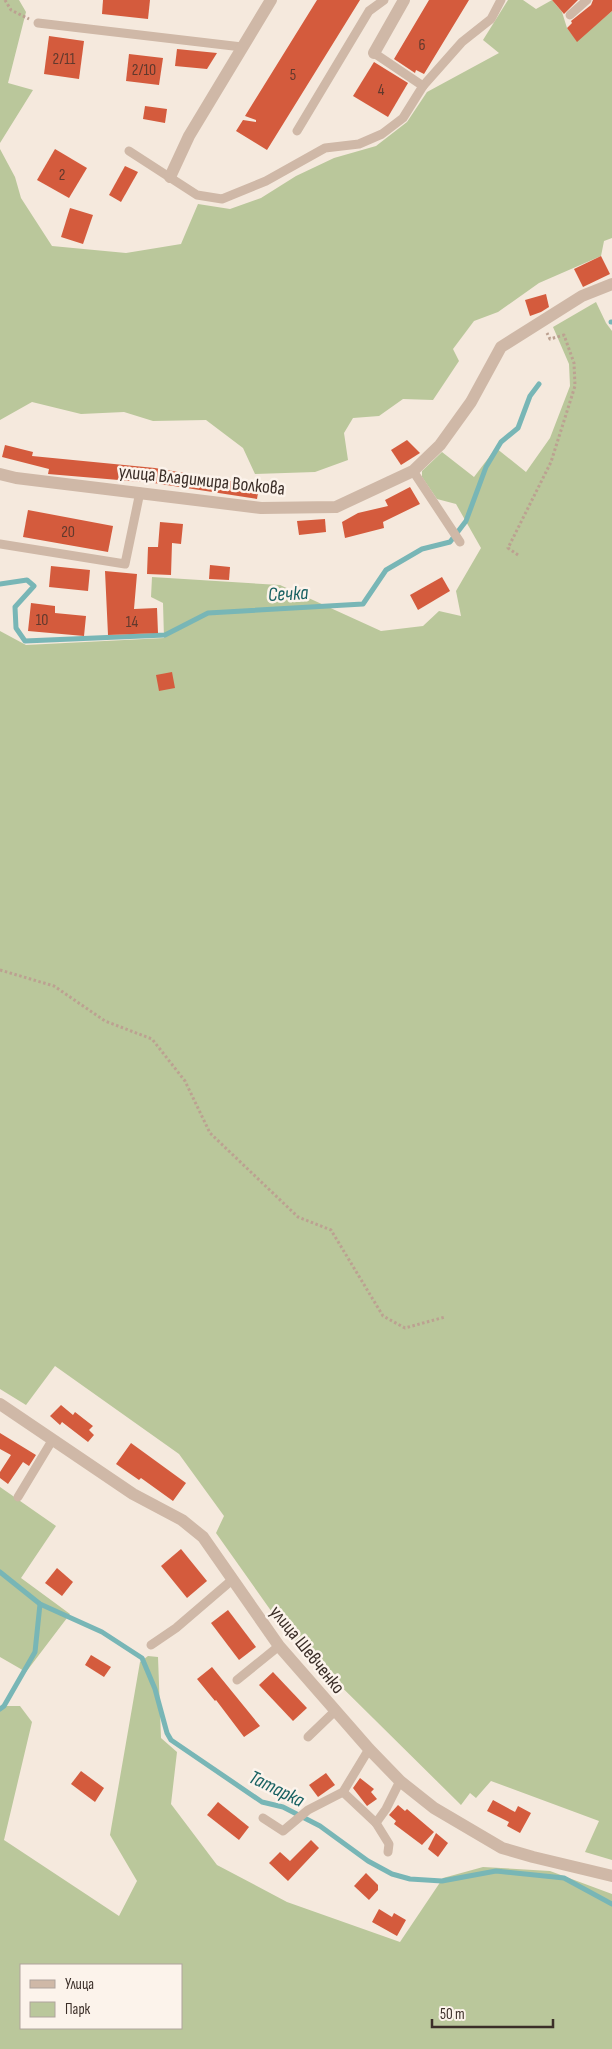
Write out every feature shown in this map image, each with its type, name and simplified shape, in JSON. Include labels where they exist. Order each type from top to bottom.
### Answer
[{"type":"street","points":[[170,177],[189,136],[271,0]]},
{"type":"street","points":[[374,54],[404,0]]},
{"type":"street","name":"улица Владимира Волкова","points":[[0,474],[16,478],[261,508],[336,507],[413,471],[440,445],[471,402],[501,347],[582,296],[612,284]]},
{"type":"street","name":"улица Шевченко","points":[[0,1404],[133,1494],[182,1520],[203,1537],[279,1646],[369,1750],[400,1781],[434,1808],[502,1848],[612,1876]]},
{"type":"lane","points":[[297,131],[370,11],[384,0]]},
{"type":"lane","points":[[129,151],[197,195],[222,199],[266,181],[325,148],[359,144],[382,134],[403,118],[423,86],[462,42],[490,19],[501,0]]},
{"type":"lane","points":[[570,15],[586,0]]},
{"type":"lane","points":[[38,23],[242,47]]},
{"type":"lane","points":[[374,54],[423,86]]},
{"type":"lane","points":[[413,471],[460,542]]},
{"type":"lane","points":[[0,544],[125,564],[140,492]]},
{"type":"lane","points":[[18,1497],[53,1439]]},
{"type":"lane","points":[[151,1645],[176,1628],[232,1580]]},
{"type":"lane","points":[[237,1680],[279,1646]]},
{"type":"lane","points":[[308,1737],[335,1711]]},
{"type":"lane","points":[[263,1818],[283,1831],[308,1810],[343,1792],[369,1750]]},
{"type":"lane","points":[[376,1824],[400,1781]]},
{"type":"lane","points":[[343,1792],[376,1824],[389,1844],[388,1852]]},
{"type":"path","points":[[5,0],[11,10],[38,23]]},
{"type":"path","points":[[518,555],[508,548],[551,462],[575,386],[574,363],[564,335],[550,339],[540,322]]},
{"type":"path","points":[[0,970],[54,986],[105,1022],[152,1039],[185,1081],[210,1132],[298,1216],[331,1230],[383,1316],[404,1328],[445,1317]]},
{"type":"green space","points":[[0,0],[19,0],[26,12],[8,83],[33,90],[0,143]]},
{"type":"green space","points":[[508,0],[523,0],[536,9],[552,0],[562,12],[567,28],[577,41],[612,11],[612,238],[604,241],[601,256],[539,283],[498,312],[474,321],[453,349],[459,361],[433,400],[403,399],[379,416],[353,418],[344,433],[348,460],[315,472],[255,474],[243,448],[206,420],[153,421],[124,412],[81,414],[32,402],[0,420],[0,149],[15,177],[21,198],[52,246],[126,253],[181,244],[198,204],[230,209],[261,198],[296,176],[334,158],[376,146],[407,122],[427,92],[499,53],[483,40]]},
{"type":"green space","points":[[596,302],[612,331],[612,1860],[585,1852],[599,1821],[491,1781],[476,1798],[470,1793],[461,1805],[286,1632],[216,1533],[224,1516],[179,1454],[55,1366],[26,1405],[0,1389],[0,631],[26,645],[164,638],[163,603],[151,597],[152,577],[280,585],[381,631],[423,626],[439,611],[461,616],[456,591],[481,548],[456,504],[437,499],[422,477],[422,471],[442,452],[474,477],[496,448],[526,472],[550,438],[570,386],[569,364],[553,327]]},
{"type":"green space","points":[[0,1487],[56,1526],[21,1578],[70,1614],[26,1672],[0,1657]]},
{"type":"green space","points":[[148,1656],[158,1657],[161,1738],[177,1752],[171,1804],[217,1865],[287,1902],[400,1942],[443,1878],[483,1867],[550,1871],[612,1894],[612,2049],[0,2049],[0,1706],[20,1706],[32,1722],[4,1840],[119,1916],[137,1881],[110,1835],[140,1662]]},
{"type":"building","points":[[103,0],[150,0],[148,19],[102,14]]},
{"type":"building","points":[[317,0],[360,0],[267,150],[236,131],[243,120],[256,122],[256,120],[245,116]]},
{"type":"building","points":[[429,0],[469,0],[424,74],[416,70],[415,73],[394,59]]},
{"type":"building","points":[[552,0],[578,0],[564,14]]},
{"type":"building","points":[[593,0],[612,0],[612,11],[577,42],[567,28],[572,23],[571,21],[591,5]]},
{"type":"building","points":[[49,36],[84,41],[79,79],[44,74]]},
{"type":"building","points":[[177,49],[217,53],[207,69],[175,66]]},
{"type":"building","points":[[129,54],[163,58],[159,85],[126,81]]},
{"type":"building","points":[[374,62],[408,83],[388,117],[353,96]]},
{"type":"building","points":[[145,106],[167,109],[165,123],[143,119]]},
{"type":"building","points":[[55,149],[87,168],[69,198],[37,180]]},
{"type":"building","points":[[125,166],[138,172],[121,202],[109,195]]},
{"type":"building","points":[[70,208],[93,215],[83,244],[61,237]]},
{"type":"building","points":[[601,256],[610,274],[583,287],[574,269]]},
{"type":"building","points":[[546,294],[549,307],[530,316],[525,300]]},
{"type":"building","points":[[407,440],[420,453],[401,465],[391,450]]},
{"type":"building","points":[[5,445],[33,452],[32,456],[155,468],[254,485],[253,487],[259,487],[257,499],[154,483],[48,474],[49,469],[2,457]]},
{"type":"building","points":[[410,487],[420,504],[383,522],[384,528],[345,538],[342,522],[358,513],[388,506],[385,500]]},
{"type":"building","points":[[28,510],[113,526],[108,552],[23,537]]},
{"type":"building","points":[[325,519],[326,532],[299,535],[297,521]]},
{"type":"building","points":[[160,522],[183,524],[181,544],[172,543],[171,575],[147,574],[148,547],[158,547]]},
{"type":"building","points":[[210,565],[230,567],[229,580],[209,579]]},
{"type":"building","points":[[51,566],[90,570],[88,591],[49,587]]},
{"type":"building","points":[[105,571],[137,574],[134,609],[157,608],[158,633],[108,635]]},
{"type":"building","points":[[442,577],[450,591],[418,610],[410,595]]},
{"type":"building","points":[[31,603],[55,606],[55,613],[86,616],[84,636],[28,631]]},
{"type":"building","points":[[172,672],[175,688],[159,691],[156,675]]},
{"type":"building","points":[[61,1405],[73,1415],[75,1412],[93,1426],[89,1430],[94,1435],[88,1442],[62,1422],[60,1425],[50,1416]]},
{"type":"building","points":[[0,1433],[36,1455],[29,1466],[23,1462],[8,1484],[0,1478],[0,1472],[11,1455],[0,1449]]},
{"type":"building","points":[[131,1443],[186,1483],[173,1501],[141,1478],[139,1480],[116,1464]]},
{"type":"building","points":[[181,1549],[207,1581],[187,1598],[161,1566]]},
{"type":"building","points":[[57,1568],[73,1582],[62,1596],[45,1583]]},
{"type":"building","points":[[228,1610],[256,1647],[239,1660],[211,1623]]},
{"type":"building","points":[[91,1655],[111,1667],[104,1677],[85,1665]]},
{"type":"building","points":[[212,1667],[260,1726],[244,1737],[216,1700],[197,1679]]},
{"type":"building","points":[[273,1672],[307,1708],[293,1721],[259,1685]]},
{"type":"building","points":[[81,1771],[104,1788],[95,1802],[71,1784]]},
{"type":"building","points":[[326,1773],[335,1785],[318,1797],[309,1785]]},
{"type":"building","points":[[360,1778],[374,1789],[371,1792],[377,1799],[367,1806],[353,1788]]},
{"type":"building","points":[[493,1800],[515,1812],[518,1806],[531,1813],[520,1833],[507,1826],[509,1822],[487,1811]]},
{"type":"building","points":[[218,1802],[249,1827],[239,1840],[207,1815]]},
{"type":"building","points":[[398,1805],[405,1811],[407,1809],[434,1832],[422,1845],[394,1824],[396,1821],[389,1815]]},
{"type":"building","points":[[436,1833],[448,1843],[438,1857],[428,1849]]},
{"type":"building","points":[[311,1840],[319,1848],[288,1881],[269,1863],[280,1852],[290,1861]]},
{"type":"building","points":[[366,1873],[378,1885],[378,1890],[369,1900],[354,1886]]},
{"type":"building","points":[[379,1909],[392,1917],[394,1913],[406,1920],[397,1936],[372,1922]]},
{"type":"waterway","name":"Сечка","points":[[0,584],[27,580],[34,586],[15,607],[16,628],[25,641],[165,635],[208,613],[363,604],[386,570],[422,549],[450,542],[466,521],[486,467],[501,442],[518,428],[530,396],[539,384]]},
{"type":"waterway","name":"Татарка","points":[[0,1572],[40,1604],[102,1632],[142,1658],[155,1689],[167,1733],[171,1740],[262,1802],[283,1807],[320,1826],[368,1861],[392,1874],[410,1879],[442,1881],[496,1871],[564,1878],[612,1904]]},
{"type":"waterway","points":[[0,1709],[4,1706],[35,1652],[40,1604]]}]
